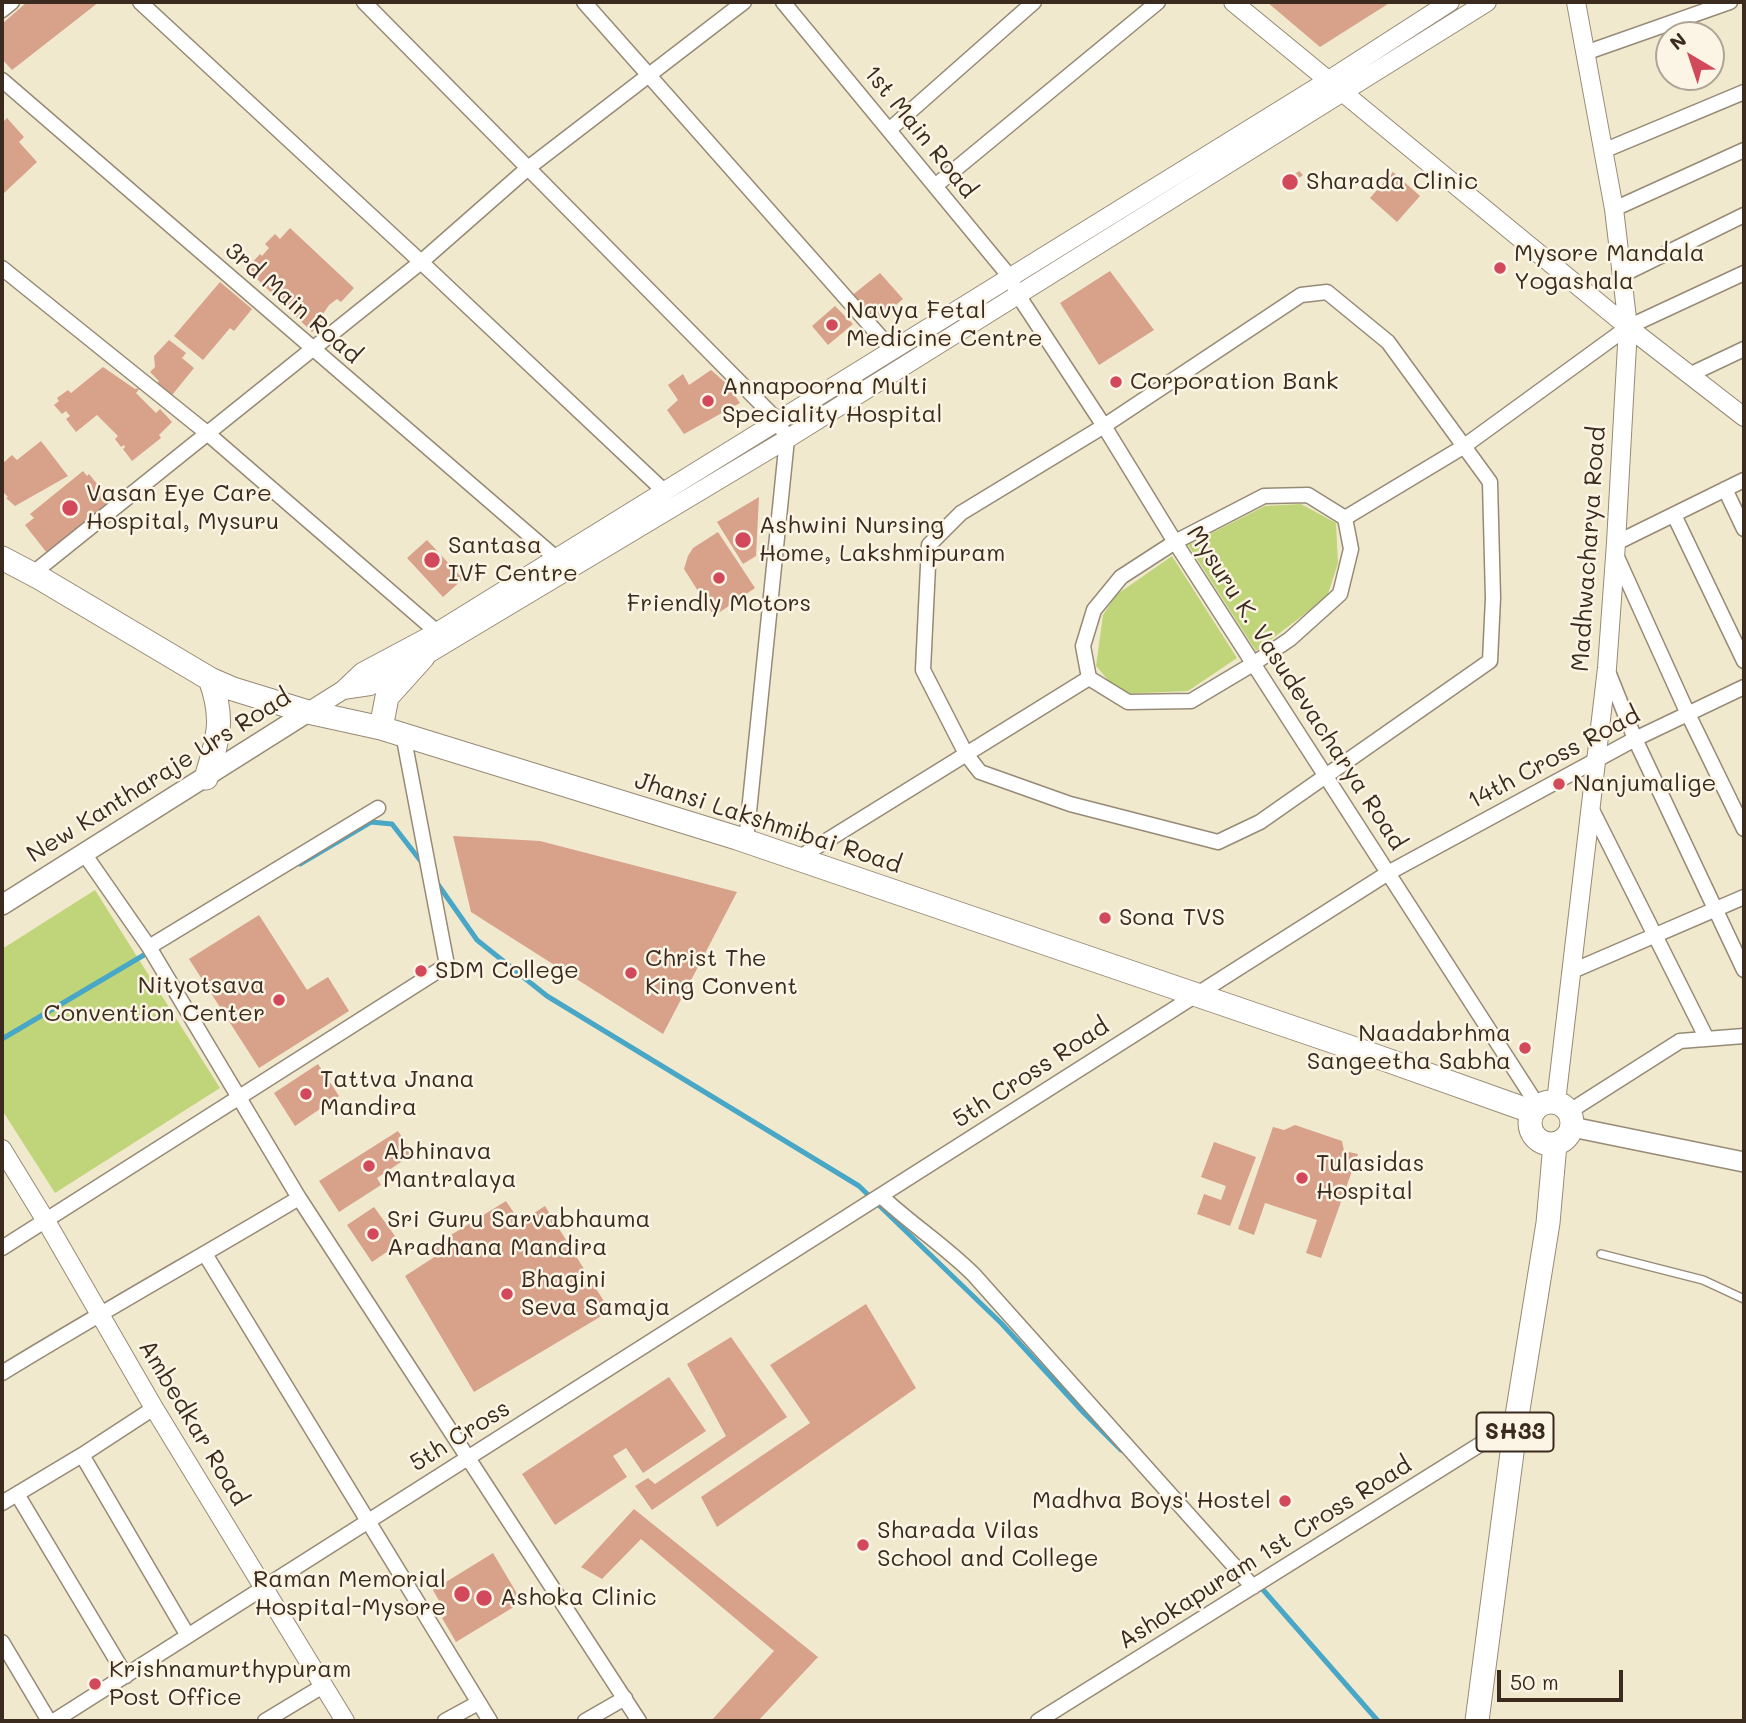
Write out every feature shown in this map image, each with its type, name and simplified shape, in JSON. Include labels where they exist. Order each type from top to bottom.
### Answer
[{"type":"main road","name":"Jhansi Lakshmibai Road","points":[[2,558],[210,679],[233,689],[309,712],[392,731],[746,841],[1367,1053],[1554,1112],[1744,1162]]},
{"type":"main road","points":[[392,731],[387,696],[423,657]]},
{"type":"main road","points":[[206,778],[218,737],[219,703],[210,679]]},
{"type":"main road","name":"New Kantharaje Urs Road","points":[[2,905],[309,712]]},
{"type":"main road","points":[[1554,1112],[1566,1138],[1555,1144],[1543,1142],[1534,1135],[1530,1124],[1554,1112]]},
{"type":"main road","name":"SH33","points":[[1477,1721],[1516,1422],[1548,1223],[1555,1144]]},
{"type":"street","points":[[2,10],[12,2]]},
{"type":"street","points":[[140,2],[664,491]]},
{"type":"street","points":[[364,2],[778,421],[787,439],[746,841]]},
{"type":"street","points":[[584,2],[892,350]]},
{"type":"street","points":[[32,574],[421,262],[528,168],[744,2]]},
{"type":"street","name":"1st Main Road","points":[[783,2],[1010,277],[1018,295]]},
{"type":"street","points":[[889,130],[1034,2]]},
{"type":"street","points":[[935,186],[1158,2]]},
{"type":"street","points":[[1233,2],[1628,327],[1743,415]]},
{"type":"street","points":[[343,690],[362,672],[437,632],[1329,80],[1450,2]]},
{"type":"street","points":[[343,690],[370,686],[423,657],[787,439],[1487,2]]},
{"type":"street","name":"Madhwacharya Road","points":[[1554,1112],[1606,668],[1616,549],[1628,327],[1614,209],[1576,2]]},
{"type":"street","points":[[1585,53],[1730,2]]},
{"type":"street","name":"3rd Main Road","points":[[2,80],[556,558]]},
{"type":"street","points":[[1603,151],[1744,92]]},
{"type":"street","points":[[1614,209],[1744,150]]},
{"type":"street","points":[[1622,275],[1744,215]]},
{"type":"street","points":[[2,268],[207,433],[437,632]]},
{"type":"street","points":[[1345,518],[1464,447],[1628,327],[1744,273]]},
{"type":"street","points":[[1327,292],[1388,342],[1464,447],[1490,482],[1493,598],[1490,661],[1260,822],[1218,842],[1070,804],[980,772],[966,754],[922,670],[929,545],[961,513],[1104,426],[1301,295],[1327,292]]},
{"type":"street","name":"Mysuru K. Vasudevacharya Road","points":[[1018,295],[1388,873],[1554,1112]]},
{"type":"street","points":[[1689,375],[1744,349]]},
{"type":"street","points":[[1744,480],[1674,515],[1616,549],[1688,714],[1744,829]]},
{"type":"street","points":[[1726,489],[1744,529]]},
{"type":"street","points":[[1308,495],[1345,518],[1351,549],[1340,594],[1290,639],[1191,701],[1128,702],[1089,678],[1083,646],[1094,611],[1121,577],[1175,542],[1264,496],[1308,495]]},
{"type":"street","points":[[1674,515],[1744,661]]},
{"type":"street","points":[[1606,668],[1635,739],[1744,970]]},
{"type":"street","points":[[797,859],[1089,678]]},
{"type":"street","name":"14th Cross Road","points":[[1195,995],[1388,873],[1635,739],[1744,687]]},
{"type":"street","name":"New Kantharaje Urs Road","points":[[309,712],[343,690]]},
{"type":"street","points":[[2,1248],[447,965],[392,731]]},
{"type":"street","points":[[149,947],[378,808]]},
{"type":"street","points":[[1591,808],[1707,1039]]},
{"type":"street","points":[[83,852],[164,971],[299,1198],[639,1721]]},
{"type":"street","points":[[1570,972],[1744,897]]},
{"type":"street","name":"5th Cross Road","points":[[886,1193],[1195,995]]},
{"type":"street","points":[[1554,1112],[1680,1041],[1744,1036]]},
{"type":"street","name":"Ambedkar Road","points":[[2,1149],[154,1408],[345,1721]]},
{"type":"street","points":[[886,1193],[911,1223],[949,1250],[974,1275],[1249,1591]]},
{"type":"street","name":"5th Cross","points":[[54,1721],[886,1193]]},
{"type":"street","points":[[2,1373],[99,1313],[299,1198]]},
{"type":"street","points":[[205,1254],[490,1721]]},
{"type":"street","points":[[2,1503],[154,1408]]},
{"type":"street","name":"Ashokapuram 1st Cross Road","points":[[1038,1721],[1516,1422]]},
{"type":"street","points":[[82,1455],[188,1636]]},
{"type":"street","points":[[17,1494],[125,1676]]},
{"type":"street","points":[[2,1642],[49,1721]]},
{"type":"street","points":[[265,1721],[323,1686]]},
{"type":"street","points":[[585,1721],[625,1698]]},
{"type":"street","points":[[445,1721],[478,1703]]},
{"type":"lane","points":[[1601,1254],[1703,1280],[1744,1299]]},
{"type":"green space","points":[[1301,504],[1336,523],[1338,563],[1327,597],[1256,651],[1188,545],[1265,506]]},
{"type":"green space","points":[[1172,556],[1237,658],[1188,691],[1120,694],[1096,666],[1103,615],[1116,595]]},
{"type":"green space","points":[[95,890],[220,1088],[55,1193],[2,1110],[2,949]]},
{"type":"building","points":[[27,2],[99,2],[12,70],[2,59],[2,24]]},
{"type":"building","points":[[1267,2],[1391,2],[1320,47]]},
{"type":"building","points":[[7,118],[24,137],[19,142],[37,162],[4,193],[2,123]]},
{"type":"building","points":[[1299,171],[1303,175],[1293,182],[1297,187],[1291,192],[1284,182]]},
{"type":"building","points":[[1393,172],[1420,196],[1397,222],[1370,198]]},
{"type":"building","points":[[290,228],[354,288],[341,302],[337,299],[329,305],[321,317],[324,320],[312,332],[248,267],[269,248],[265,244],[275,234],[280,239]]},
{"type":"building","points":[[1110,271],[1154,330],[1099,365],[1060,303]]},
{"type":"building","points":[[880,273],[903,299],[873,324],[850,297]]},
{"type":"building","points":[[220,282],[252,309],[234,331],[230,328],[203,360],[174,336]]},
{"type":"building","name":"Navya Fetal Medicine Centre","points":[[835,306],[853,324],[828,345],[812,326]]},
{"type":"building","points":[[169,340],[186,353],[182,358],[194,368],[168,400],[153,388],[159,381],[150,372],[155,367],[154,356]]},
{"type":"building","points":[[103,367],[135,389],[140,388],[136,393],[156,413],[160,409],[172,422],[159,435],[161,438],[132,461],[123,449],[124,445],[121,447],[115,439],[118,436],[97,415],[76,432],[66,419],[70,416],[66,411],[62,414],[54,405],[59,401],[57,398],[68,390],[71,393]]},
{"type":"building","name":"Annapoorna Multi Speciality Hospital","points":[[711,370],[727,384],[740,403],[684,434],[667,410],[678,400],[668,385],[683,374],[689,385]]},
{"type":"building","points":[[41,441],[68,476],[15,506],[2,491],[2,464],[12,455],[17,460]]},
{"type":"building","name":"Vasan Eye Care Hospital, Mysuru","points":[[83,471],[87,476],[89,474],[111,501],[47,553],[25,525],[34,518],[30,514]]},
{"type":"building","name":"Ashwini Nursing Home, Lakshmipuram","points":[[759,497],[756,556],[743,564],[717,522]]},
{"type":"building","name":"Friendly Motors","points":[[718,532],[755,588],[714,616],[684,569],[693,548]]},
{"type":"building","points":[[427,540],[463,579],[443,597],[407,558]]},
{"type":"building","name":"Christ The King Convent","points":[[453,836],[540,841],[737,892],[663,1034],[471,912]]},
{"type":"building","name":"Nityotsava Convention Center","points":[[259,915],[307,990],[328,977],[349,1011],[259,1068],[189,959]]},
{"type":"building","name":"Tattva Jnana Mandira","points":[[318,1064],[339,1096],[295,1126],[274,1093]]},
{"type":"building","name":"Tulasidas Hospital","points":[[1295,1125],[1342,1141],[1344,1151],[1358,1154],[1321,1258],[1306,1253],[1317,1220],[1265,1203],[1254,1235],[1238,1229],[1273,1127],[1284,1130]]},
{"type":"building","name":"Abhinava Mantralaya","points":[[398,1131],[413,1154],[377,1178],[381,1185],[339,1212],[319,1181]]},
{"type":"building","name":"Tulasidas Hospital","points":[[1214,1142],[1256,1157],[1230,1226],[1197,1214],[1204,1194],[1221,1200],[1226,1186],[1201,1177]]},
{"type":"building","name":"Bhagini Seva Samaja","points":[[506,1201],[520,1222],[545,1206],[610,1311],[474,1392],[405,1276],[436,1256],[430,1248]]},
{"type":"building","name":"Sri Guru Sarvabhauma Aradhana Mandira","points":[[374,1207],[400,1243],[372,1262],[347,1225]]},
{"type":"building","points":[[866,1304],[916,1388],[717,1527],[701,1497],[810,1423],[770,1365]]},
{"type":"building","points":[[731,1337],[787,1417],[652,1510],[635,1486],[648,1478],[655,1484],[726,1436],[687,1364]]},
{"type":"building","points":[[669,1377],[706,1431],[643,1473],[626,1448],[613,1456],[627,1477],[555,1525],[522,1474]]},
{"type":"building","points":[[634,1509],[818,1657],[758,1721],[711,1721],[774,1651],[641,1539],[602,1579],[581,1567]]},
{"type":"building","points":[[493,1553],[522,1602],[456,1642],[442,1618],[447,1615],[433,1590]]},
{"type":"waterway","points":[[300,864],[371,822],[392,824],[423,864]]},
{"type":"waterway","points":[[437,883],[477,940],[547,996],[859,1186],[1001,1323],[1121,1450]]},
{"type":"waterway","points":[[2,1039],[149,952]]},
{"type":"waterway","points":[[1258,1584],[1378,1721]]},
{"type":"place","name":"Sharada Clinic","points":[[1290,182]]},
{"type":"place","name":"Mysore Mandala Yogashala","points":[[1500,268]]},
{"type":"place","name":"Navya Fetal Medicine Centre","points":[[832,325]]},
{"type":"place","name":"Corporation Bank","points":[[1116,382]]},
{"type":"place","name":"Annapoorna Multi Speciality Hospital","points":[[708,401]]},
{"type":"place","name":"Vasan Eye Care Hospital, Mysuru","points":[[70,508]]},
{"type":"place","name":"Ashwini Nursing Home, Lakshmipuram","points":[[743,540]]},
{"type":"place","name":"Santasa IVF Centre","points":[[432,560]]},
{"type":"place","name":"Friendly Motors","points":[[719,578]]},
{"type":"place","name":"Nanjumalige","points":[[1559,784]]},
{"type":"place","name":"Sona TVS","points":[[1105,918]]},
{"type":"place","name":"SDM College","points":[[421,971]]},
{"type":"place","name":"Christ The King Convent","points":[[631,973]]},
{"type":"place","name":"Nityotsava Convention Center","points":[[279,1000]]},
{"type":"place","name":"Naadabrhma Sangeetha Sabha","points":[[1525,1048]]},
{"type":"place","name":"Tattva Jnana Mandira","points":[[306,1094]]},
{"type":"place","name":"Abhinava Mantralaya","points":[[369,1166]]},
{"type":"place","name":"Tulasidas Hospital","points":[[1302,1178]]},
{"type":"place","name":"Sri Guru Sarvabhauma Aradhana Mandira","points":[[373,1234]]},
{"type":"place","name":"Bhagini Seva Samaja","points":[[507,1294]]},
{"type":"place","name":"Madhva Boys' Hostel","points":[[1285,1501]]},
{"type":"place","name":"Sharada Vilas School and College","points":[[863,1545]]},
{"type":"place","name":"Raman Memorial Hospital-Mysore","points":[[462,1594]]},
{"type":"place","name":"Ashoka Clinic","points":[[484,1598]]},
{"type":"place","name":"Krishnamurthypuram Post Office","points":[[95,1684]]}]
